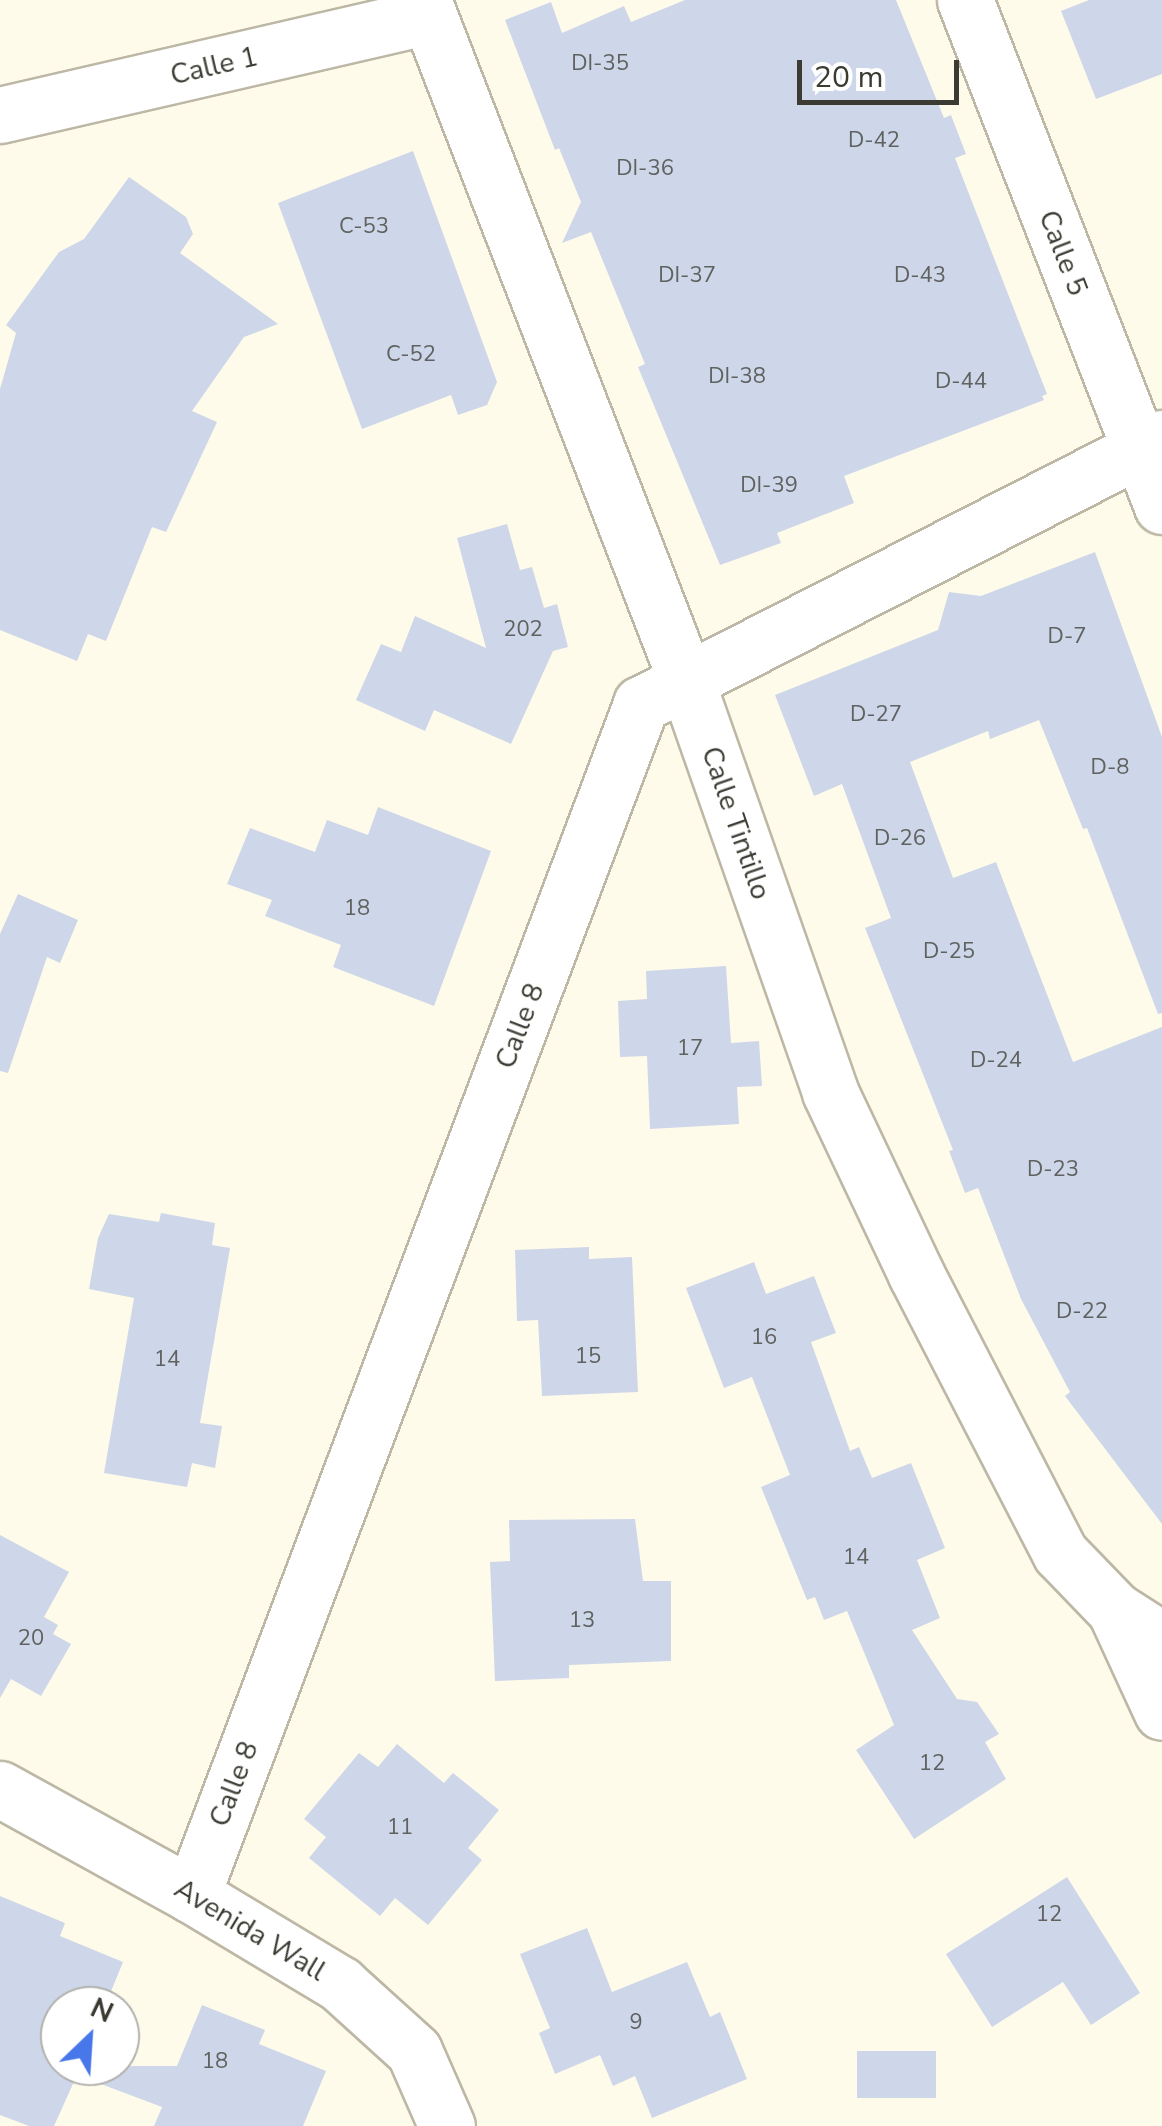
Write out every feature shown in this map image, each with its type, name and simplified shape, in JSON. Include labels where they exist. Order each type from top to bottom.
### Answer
[{"type":"street","name":"Calle 5","points":[[965,0],[1150,443],[1162,506]]},
{"type":"street","name":"Calle 1","points":[[0,115],[426,8]]},
{"type":"street","name":"Calle Tintillo","points":[[426,8],[686,680],[830,1092],[916,1274],[1060,1554],[1116,1610]]},
{"type":"street","name":"Calle 8","points":[[192,1895],[641,704],[1150,443]]},
{"type":"street","points":[[1116,1610],[1162,1640]]},
{"type":"street","points":[[1116,1610],[1162,1712]]},
{"type":"street","name":"Avenida Wall","points":[[0,1789],[192,1895],[340,1984],[414,2051],[448,2126]]},
{"type":"building","points":[[685,0],[896,0],[944,118],[951,115],[966,154],[955,158],[1047,394],[1042,396],[1044,400],[844,476],[854,503],[777,533],[781,543],[720,565],[638,367],[645,364],[591,232],[562,243],[581,202],[559,148],[555,150],[505,20],[551,2],[562,33],[624,6],[631,22]]},
{"type":"building","points":[[1089,0],[1162,0],[1162,74],[1096,99],[1061,11]]},
{"type":"building","points":[[413,151],[497,382],[487,405],[458,415],[451,395],[362,429],[278,203]]},
{"type":"building","points":[[129,177],[186,217],[193,234],[180,253],[278,324],[244,337],[192,411],[217,422],[166,532],[152,527],[106,641],[88,634],[77,661],[0,630],[0,389],[16,333],[6,325],[59,252],[84,239]]},
{"type":"building","points":[[507,524],[520,570],[532,567],[544,608],[557,604],[568,647],[553,651],[511,744],[434,710],[425,731],[356,700],[381,644],[401,652],[415,616],[486,648],[457,538]]},
{"type":"building","points":[[1095,552],[1162,737],[1162,1013],[1158,1014],[1087,828],[1083,829],[1039,720],[990,739],[988,731],[910,762],[953,878],[996,862],[1073,1062],[1162,1027],[1162,1524],[1065,1396],[1070,1392],[1021,1299],[978,1188],[965,1193],[949,1151],[953,1150],[865,928],[891,918],[842,784],[814,796],[775,695],[938,630],[949,592],[981,596]]},
{"type":"building","points":[[378,807],[491,851],[434,1006],[333,967],[341,945],[265,916],[272,900],[227,884],[250,828],[315,852],[327,820],[368,835]]},
{"type":"building","points":[[18,894],[78,920],[60,963],[47,957],[8,1073],[0,1071],[0,934]]},
{"type":"building","points":[[726,966],[731,1043],[759,1041],[762,1086],[737,1087],[739,1124],[650,1129],[647,1056],[620,1057],[618,1001],[647,999],[646,971]]},
{"type":"building","points":[[161,1213],[215,1223],[212,1245],[230,1248],[200,1423],[222,1426],[215,1468],[192,1463],[187,1487],[104,1473],[134,1298],[89,1289],[98,1238],[109,1214],[159,1222]]},
{"type":"building","points":[[589,1247],[589,1259],[632,1257],[638,1392],[542,1396],[538,1320],[517,1321],[515,1250]]},
{"type":"building","points":[[754,1262],[766,1294],[814,1276],[836,1333],[811,1342],[850,1451],[859,1447],[872,1478],[911,1463],[945,1548],[917,1560],[940,1618],[912,1630],[957,1699],[977,1702],[999,1734],[985,1742],[1006,1779],[914,1839],[856,1750],[894,1725],[847,1611],[824,1620],[815,1597],[807,1600],[761,1487],[790,1475],[752,1377],[724,1388],[686,1288]]},
{"type":"building","points":[[635,1519],[643,1581],[671,1581],[671,1661],[569,1665],[569,1678],[495,1681],[490,1562],[510,1561],[509,1520]]},
{"type":"building","points":[[0,1535],[69,1572],[44,1617],[58,1625],[53,1634],[71,1644],[41,1696],[11,1679],[0,1698]]},
{"type":"building","points":[[397,1744],[444,1783],[453,1773],[499,1810],[468,1848],[482,1860],[428,1925],[395,1898],[380,1916],[309,1858],[326,1837],[304,1819],[359,1753],[378,1767]]},
{"type":"building","points":[[1067,1877],[1140,1993],[1091,2025],[1063,1982],[992,2027],[946,1954]]},
{"type":"building","points":[[0,1896],[65,1923],[60,1936],[123,1962],[113,1986],[40,1986],[40,2086],[72,2086],[54,2126],[29,2126],[0,2115]]},
{"type":"building","points":[[587,1928],[612,1992],[687,1962],[710,2017],[720,2012],[747,2079],[652,2118],[635,2076],[613,2086],[600,2055],[555,2074],[539,2033],[550,2028],[520,1954]]},
{"type":"building","points":[[202,2005],[265,2030],[259,2044],[326,2071],[303,2126],[154,2126],[162,2107],[106,2086],[140,2086],[140,2066],[177,2066]]},
{"type":"building","points":[[857,2051],[936,2051],[936,2098],[857,2098]]}]
